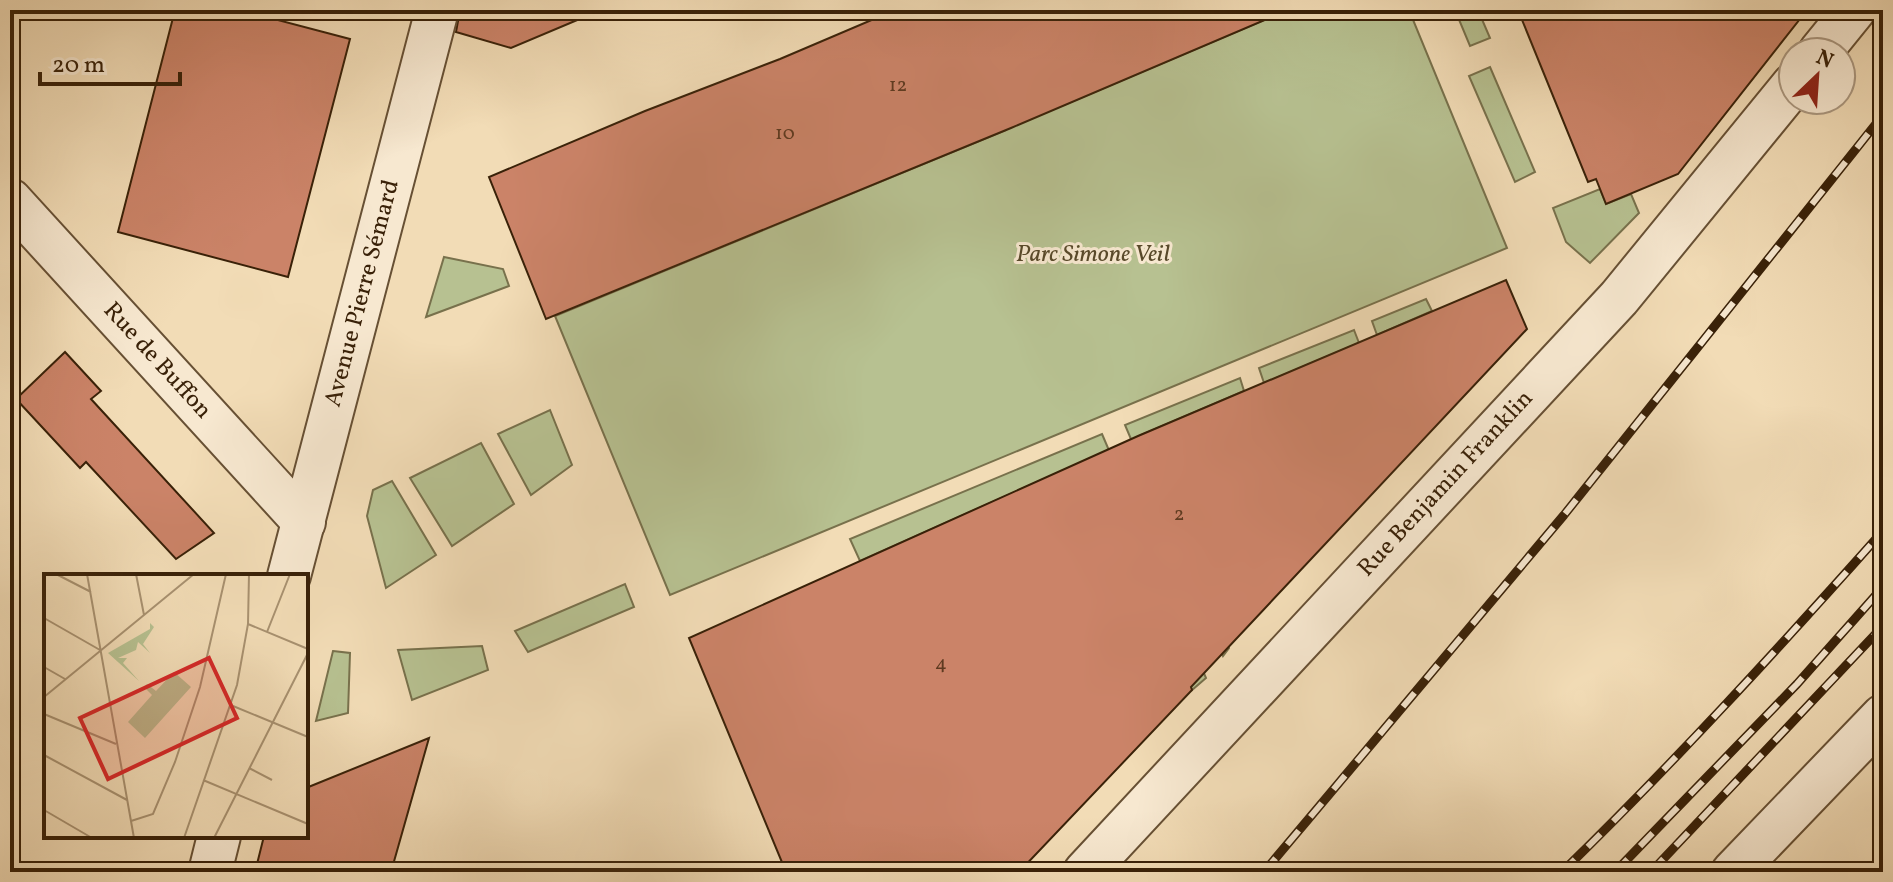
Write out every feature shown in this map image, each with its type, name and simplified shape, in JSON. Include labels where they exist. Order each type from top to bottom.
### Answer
[{"type":"street","name":"Avenue Pierre Sémard","points":[[290,574],[437,10]]},
{"type":"street","points":[[1833,36],[1854,10]]},
{"type":"street","name":"Rue Benjamin Franklin","points":[[1085,872],[1619,298],[1777,105]]},
{"type":"street","name":"Rue de Buffon","points":[[10,200],[304,522]]},
{"type":"street","points":[[1733,872],[1883,716]]},
{"type":"street","points":[[210,872],[218,838]]},
{"type":"green space","name":"Parc Simone Veil","points":[[1023,10],[1064,105],[1288,10],[1409,10],[1507,248],[670,595],[555,316],[1006,130]]},
{"type":"green space","points":[[1455,10],[1478,10],[1490,38],[1470,46]]},
{"type":"green space","points":[[1490,67],[1535,172],[1515,182],[1469,76]]},
{"type":"green space","points":[[1600,189],[1606,204],[1631,194],[1639,213],[1590,263],[1566,242],[1553,208]]},
{"type":"green space","points":[[444,257],[503,269],[509,286],[426,317]]},
{"type":"green space","points":[[1426,299],[1432,311],[1377,335],[1372,321]]},
{"type":"green space","points":[[1354,330],[1359,343],[1264,383],[1259,368]]},
{"type":"green space","points":[[1240,378],[1244,391],[1141,435],[1229,648],[1223,656],[1125,425]]},
{"type":"green space","points":[[550,410],[572,465],[531,495],[498,434]]},
{"type":"green space","points":[[1102,434],[1206,678],[1192,690],[1093,457],[860,561],[850,539]]},
{"type":"green space","points":[[481,443],[514,504],[452,546],[410,478]]},
{"type":"green space","points":[[392,481],[436,555],[386,588],[367,516],[373,490]]},
{"type":"green space","points":[[625,584],[634,607],[528,652],[515,631]]},
{"type":"green space","points":[[482,646],[488,670],[412,700],[398,650]]},
{"type":"green space","points":[[333,651],[350,653],[348,713],[316,721]]},
{"type":"building","points":[[175,10],[240,10],[350,39],[288,277],[118,232]]},
{"type":"building","points":[[460,10],[601,10],[511,48],[456,32]]},
{"type":"building","points":[[895,10],[1288,10],[1011,128],[546,319],[489,177]]},
{"type":"building","points":[[1518,10],[1807,10],[1787,36],[1777,36],[1777,48],[1678,174],[1606,204],[1596,179],[1588,182]]},
{"type":"building","points":[[1506,280],[1527,329],[1019,872],[786,872],[689,638],[1138,436]]},
{"type":"building","points":[[65,352],[101,391],[91,399],[214,533],[176,559],[86,462],[80,468],[16,399]]},
{"type":"building","points":[[429,738],[391,872],[255,872],[264,838],[308,838],[308,787]]},
{"type":"railway","points":[[1264,872],[1564,515],[1883,115]]},
{"type":"railway","points":[[1562,872],[1726,704],[1883,531]]},
{"type":"railway","points":[[1615,872],[1797,684],[1883,587]]},
{"type":"railway","points":[[1651,872],[1883,626]]}]
